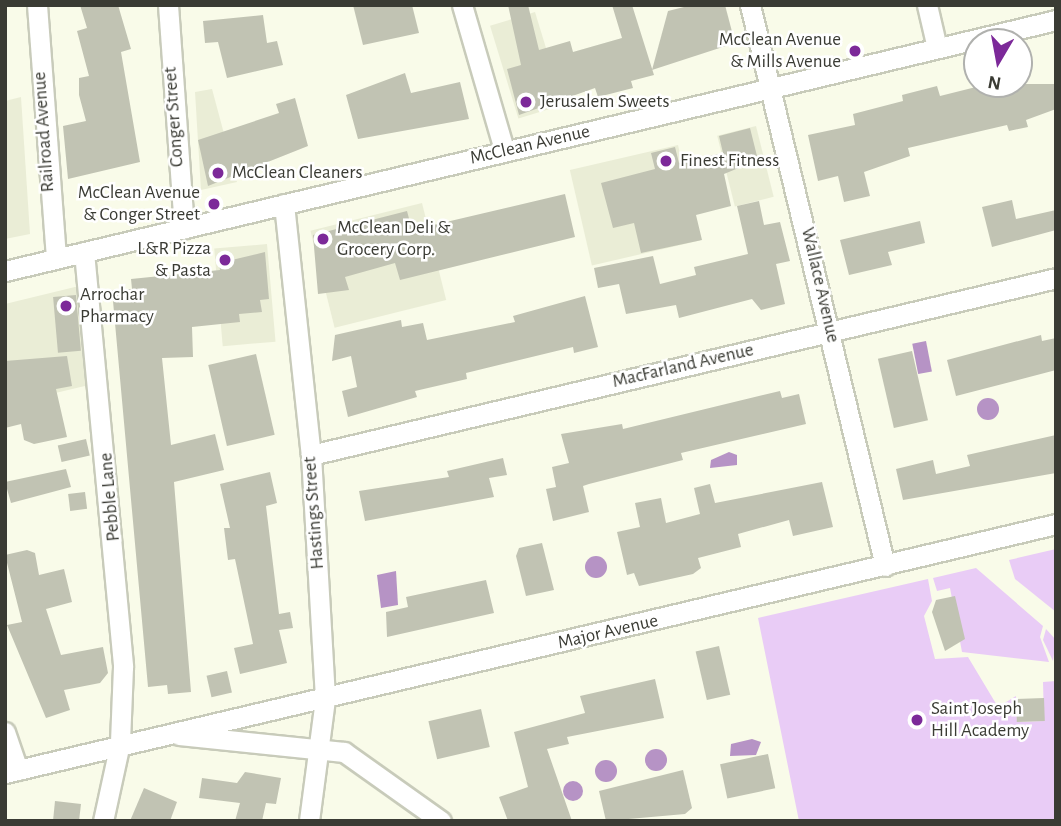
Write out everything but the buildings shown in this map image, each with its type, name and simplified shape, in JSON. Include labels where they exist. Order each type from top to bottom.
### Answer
[{"type":"street","name":"Railroad Avenue","points":[[37,5],[56,258]]},
{"type":"street","name":"Conger Street","points":[[168,5],[184,228]]},
{"type":"street","points":[[462,5],[504,150]]},
{"type":"street","name":"Wallace Avenue","points":[[750,5],[774,87],[885,566]]},
{"type":"street","points":[[927,5],[937,48]]},
{"type":"street","name":"McClean Avenue","points":[[5,271],[1056,20]]},
{"type":"street","name":"Hastings Street","points":[[284,205],[310,455],[325,699],[321,747],[309,821]]},
{"type":"street","name":"Pebble Lane","points":[[84,252],[123,667],[120,743],[103,821]]},
{"type":"street","name":"MacFarland Avenue","points":[[310,455],[1056,278]]},
{"type":"street","name":"Major Avenue","points":[[11,771],[159,733],[325,699],[1056,524]]},
{"type":"street","points":[[5,732],[11,771]]},
{"type":"street","name":"Major Avenue","points":[[159,733],[321,747],[344,752],[442,821]]},
{"type":"shaded area","points":[[535,12],[563,105],[518,119],[490,26]]},
{"type":"shaded area","points":[[212,89],[237,182],[201,190],[195,92]]},
{"type":"shaded area","points":[[21,97],[30,234],[5,239],[5,101]]},
{"type":"shaded area","points":[[756,126],[774,197],[735,207],[717,136]]},
{"type":"shaded area","points":[[678,145],[700,240],[592,265],[570,170]]},
{"type":"shaded area","points":[[422,203],[446,300],[335,328],[310,231]]},
{"type":"shaded area","points":[[267,244],[276,342],[223,346],[214,249]]},
{"type":"shaded area","points":[[79,286],[89,385],[5,405],[5,304]]},
{"type":"shaded area","points":[[926,341],[932,371],[918,374],[912,344]]},
{"type":"shaded area","points":[[988,398],[996,401],[999,409],[996,417],[988,420],[980,417],[977,409],[980,401]]},
{"type":"shaded area","points":[[729,452],[737,455],[737,465],[710,468],[711,460]]},
{"type":"shaded area","points":[[1056,549],[1056,612],[1015,579],[1009,560]]},
{"type":"shaded area","points":[[596,556],[604,559],[607,567],[604,575],[596,578],[588,575],[585,567],[588,559]]},
{"type":"shaded area","points":[[976,568],[1043,626],[1040,637],[1049,662],[962,652],[950,588],[937,591],[933,578]]},
{"type":"shaded area","points":[[396,571],[398,605],[381,608],[377,575]]},
{"type":"shaded area","name":"Saint Joseph Hill Academy","points":[[928,579],[932,601],[924,616],[935,659],[968,657],[998,707],[1016,696],[1017,722],[1044,721],[1043,682],[1056,681],[1056,821],[799,821],[758,618]]},
{"type":"shaded area","points":[[1046,629],[1056,640],[1053,661],[1043,640]]},
{"type":"shaded area","points":[[752,739],[761,742],[756,755],[730,756],[731,744]]},
{"type":"shaded area","points":[[656,749],[664,752],[667,760],[664,768],[656,771],[648,768],[645,760],[648,752]]},
{"type":"shaded area","points":[[606,760],[614,763],[617,771],[614,779],[606,782],[598,779],[595,771],[598,763]]},
{"type":"shaded area","points":[[573,781],[580,784],[583,791],[580,798],[573,801],[566,798],[563,791],[566,784]]},
{"type":"place","name":"McClean Avenue & Mills Avenue","points":[[855,51]]},
{"type":"place","name":"Jerusalem Sweets","points":[[526,102]]},
{"type":"place","name":"Finest Fitness","points":[[666,161]]},
{"type":"place","name":"McClean Cleaners","points":[[218,173]]},
{"type":"place","name":"McClean Avenue & Conger Street","points":[[214,204]]},
{"type":"place","name":"McClean Deli & Grocery Corp.","points":[[323,239]]},
{"type":"place","name":"L&R Pizza & Pasta","points":[[225,260]]},
{"type":"place","name":"Arrochar Pharmacy","points":[[66,306]]},
{"type":"place","name":"Saint Joseph Hill Academy","points":[[917,720]]}]
